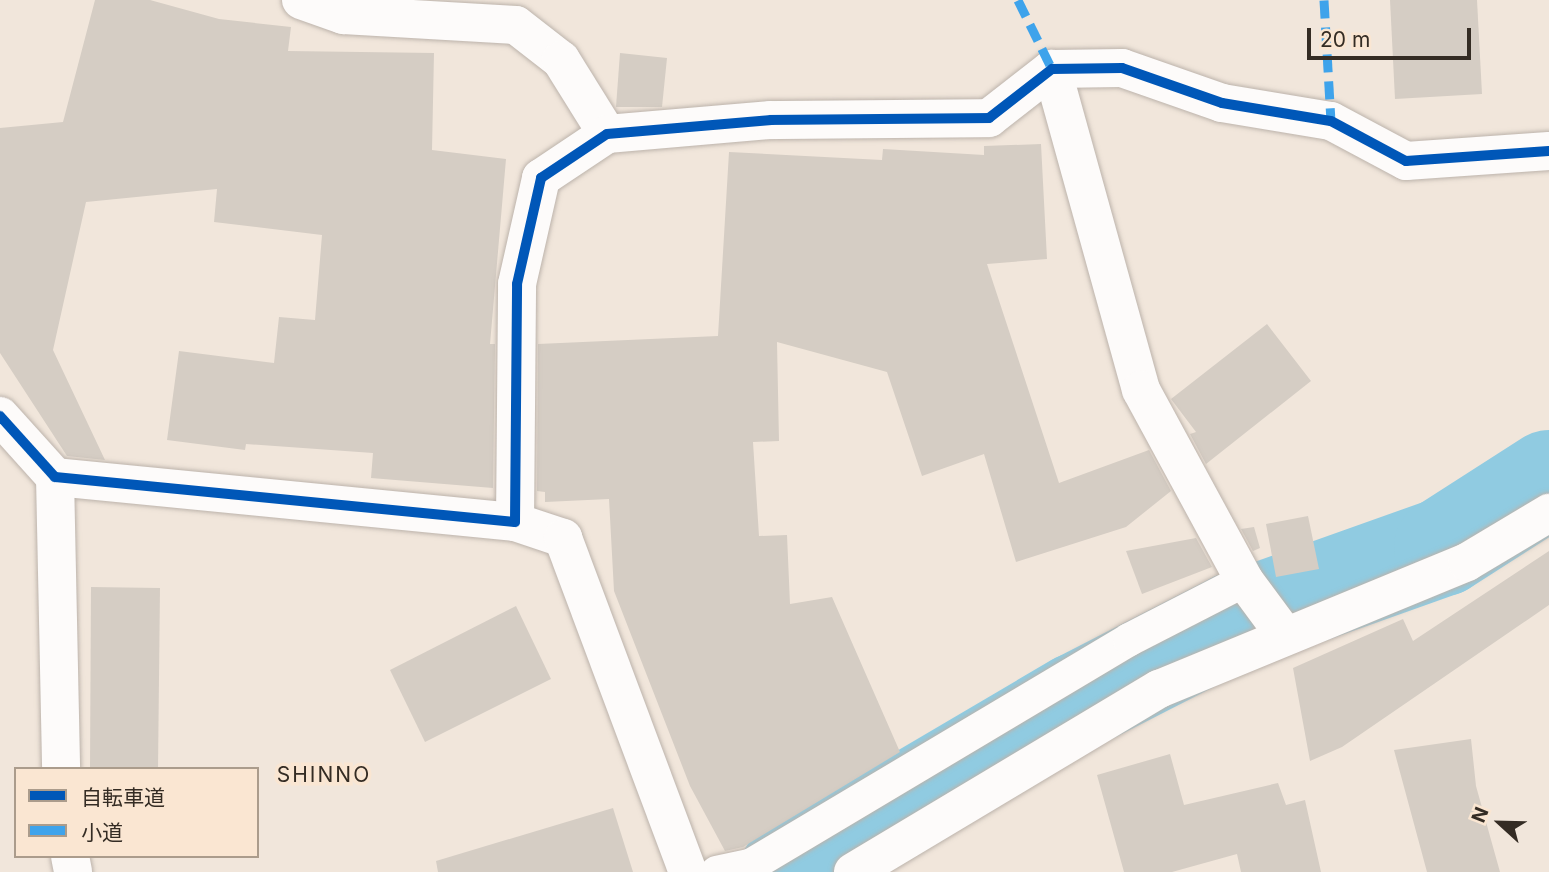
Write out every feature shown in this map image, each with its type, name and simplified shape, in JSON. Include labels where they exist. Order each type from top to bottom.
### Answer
[{"type":"street","points":[[301,0],[343,15],[516,26],[561,60],[607,134]]},
{"type":"street","points":[[515,522],[517,284],[541,178],[607,134],[771,120],[989,118],[1052,69],[1122,68],[1222,103],[1331,121],[1406,161],[1549,151]]},
{"type":"street","points":[[1052,69],[1140,390],[1244,580],[1283,632]]},
{"type":"street","points":[[0,416],[55,477],[61,767]]},
{"type":"street","points":[[55,477],[515,522],[563,538],[688,872]]},
{"type":"street","points":[[853,872],[1159,690],[1283,632],[1467,562],[1549,513]]},
{"type":"lane","points":[[716,872],[750,864],[1129,639],[1244,580]]},
{"type":"building","points":[[95,0],[150,0],[219,19],[291,27],[288,51],[434,53],[432,150],[506,159],[490,344],[495,344],[493,488],[371,478],[373,453],[246,444],[245,450],[167,440],[179,351],[274,363],[279,317],[315,320],[322,235],[214,222],[217,189],[86,202],[53,350],[105,460],[67,456],[0,353],[0,128],[63,122]]},
{"type":"building","points":[[1390,0],[1477,0],[1482,94],[1395,99]]},
{"type":"building","points":[[620,53],[667,58],[662,107],[616,107]]},
{"type":"building","points":[[1041,144],[1047,259],[987,264],[1059,483],[1149,450],[1171,491],[1126,527],[1016,562],[984,454],[922,476],[887,372],[777,342],[779,441],[753,442],[759,536],[787,535],[790,604],[832,597],[900,752],[743,847],[725,851],[690,786],[614,591],[609,499],[545,502],[545,492],[537,491],[538,344],[718,336],[729,152],[882,160],[883,149],[984,155],[984,146]]},
{"type":"building","points":[[1267,324],[1311,381],[1206,464],[1190,434],[1196,432],[1171,399]]},
{"type":"building","points":[[1308,516],[1319,569],[1276,577],[1266,524]]},
{"type":"building","points":[[1254,527],[1260,548],[1253,551],[1241,529]]},
{"type":"building","points":[[1196,538],[1212,567],[1142,594],[1126,551]]},
{"type":"building","points":[[1549,551],[1549,605],[1342,747],[1310,761],[1293,668],[1403,619],[1413,641]]},
{"type":"building","points":[[91,587],[160,588],[158,767],[90,767]]},
{"type":"building","points":[[516,606],[551,679],[425,742],[390,670]]},
{"type":"building","points":[[1471,739],[1476,786],[1500,872],[1427,872],[1394,750]]},
{"type":"building","points":[[1170,754],[1184,805],[1278,783],[1286,805],[1305,800],[1321,872],[1241,872],[1237,854],[1172,872],[1124,872],[1097,775]]},
{"type":"building","points":[[613,808],[633,872],[438,872],[436,861]]},
{"type":"waterway","points":[[788,872],[1077,702],[1235,621],[1443,547],[1549,479]]},
{"type":"marked path","points":[[1018,0],[1052,69]]},
{"type":"marked path","points":[[1324,0],[1331,121]]},
{"type":"cycle path","points":[[0,416],[55,477],[515,522],[517,284],[541,178],[607,134],[771,120],[989,118],[1052,69],[1122,68],[1222,103],[1331,121],[1406,161],[1549,151]]},
{"type":"district","name":"SHINNO","points":[[324,775]]}]
